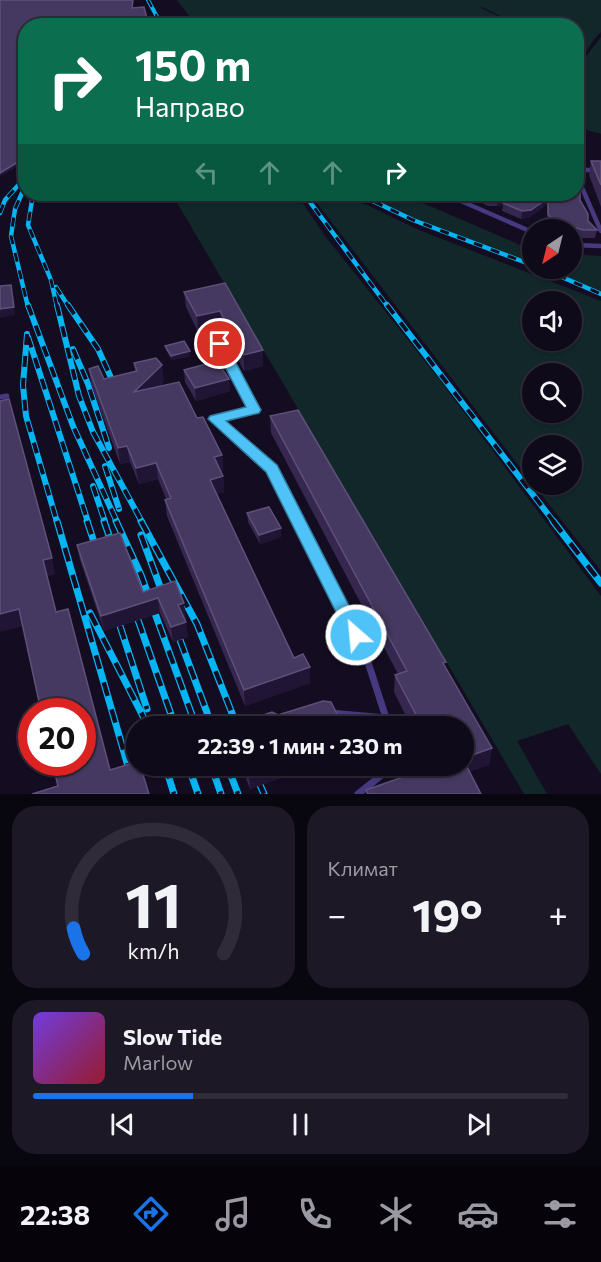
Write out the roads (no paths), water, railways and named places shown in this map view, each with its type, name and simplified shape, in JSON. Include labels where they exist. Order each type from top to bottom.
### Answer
[{"type":"lane","points":[[584,171],[601,170]]},
{"type":"lane","points":[[584,191],[601,231]]},
{"type":"lane","points":[[461,201],[522,228]]},
{"type":"lane","points":[[582,245],[601,246]]},
{"type":"lane","points":[[220,344],[254,410],[215,419],[272,469],[366,656],[385,716]]},
{"type":"lane","points":[[0,398],[7,396]]},
{"type":"lane","points":[[320,712],[364,716]]},
{"type":"lane","points":[[358,794],[380,776]]},
{"type":"railway","points":[[148,0],[158,18]]},
{"type":"railway","points":[[0,213],[5,200],[18,185]]},
{"type":"railway","points":[[19,201],[11,236],[28,307]]},
{"type":"railway","points":[[32,201],[28,225],[51,280],[57,307]]},
{"type":"railway","points":[[309,201],[388,307]]},
{"type":"railway","points":[[373,201],[413,220],[522,261]]},
{"type":"railway","points":[[566,279],[601,294]]},
{"type":"railway","points":[[56,287],[69,307]]},
{"type":"railway","points":[[28,305],[73,426],[117,522]]},
{"type":"railway","points":[[57,305],[79,396],[93,432],[142,522]]},
{"type":"railway","points":[[68,305],[98,349],[118,393]]},
{"type":"railway","points":[[387,305],[554,522]]},
{"type":"railway","points":[[27,334],[23,385],[26,416],[57,522]]},
{"type":"railway","points":[[28,337],[88,522]]},
{"type":"railway","points":[[73,349],[88,384],[109,448]]},
{"type":"railway","points":[[105,466],[119,509]]},
{"type":"railway","points":[[93,486],[105,522]]},
{"type":"railway","points":[[57,521],[132,780]]},
{"type":"railway","points":[[87,521],[98,554]]},
{"type":"railway","points":[[104,521],[114,550]]},
{"type":"railway","points":[[116,521],[141,575],[192,716]]},
{"type":"railway","points":[[141,521],[197,624],[233,716]]},
{"type":"railway","points":[[553,521],[601,583]]},
{"type":"railway","points":[[141,535],[165,600]]},
{"type":"railway","points":[[90,613],[143,716]]},
{"type":"railway","points":[[138,620],[172,716]]},
{"type":"railway","points":[[120,626],[147,709]]},
{"type":"railway","points":[[180,640],[208,716]]},
{"type":"railway","points":[[168,776],[174,794]]},
{"type":"railway","points":[[192,776],[198,794]]},
{"type":"railway","points":[[215,776],[221,794]]},
{"type":"railway","points":[[231,776],[238,794]]},
{"type":"railway","points":[[260,785],[264,794]]}]
